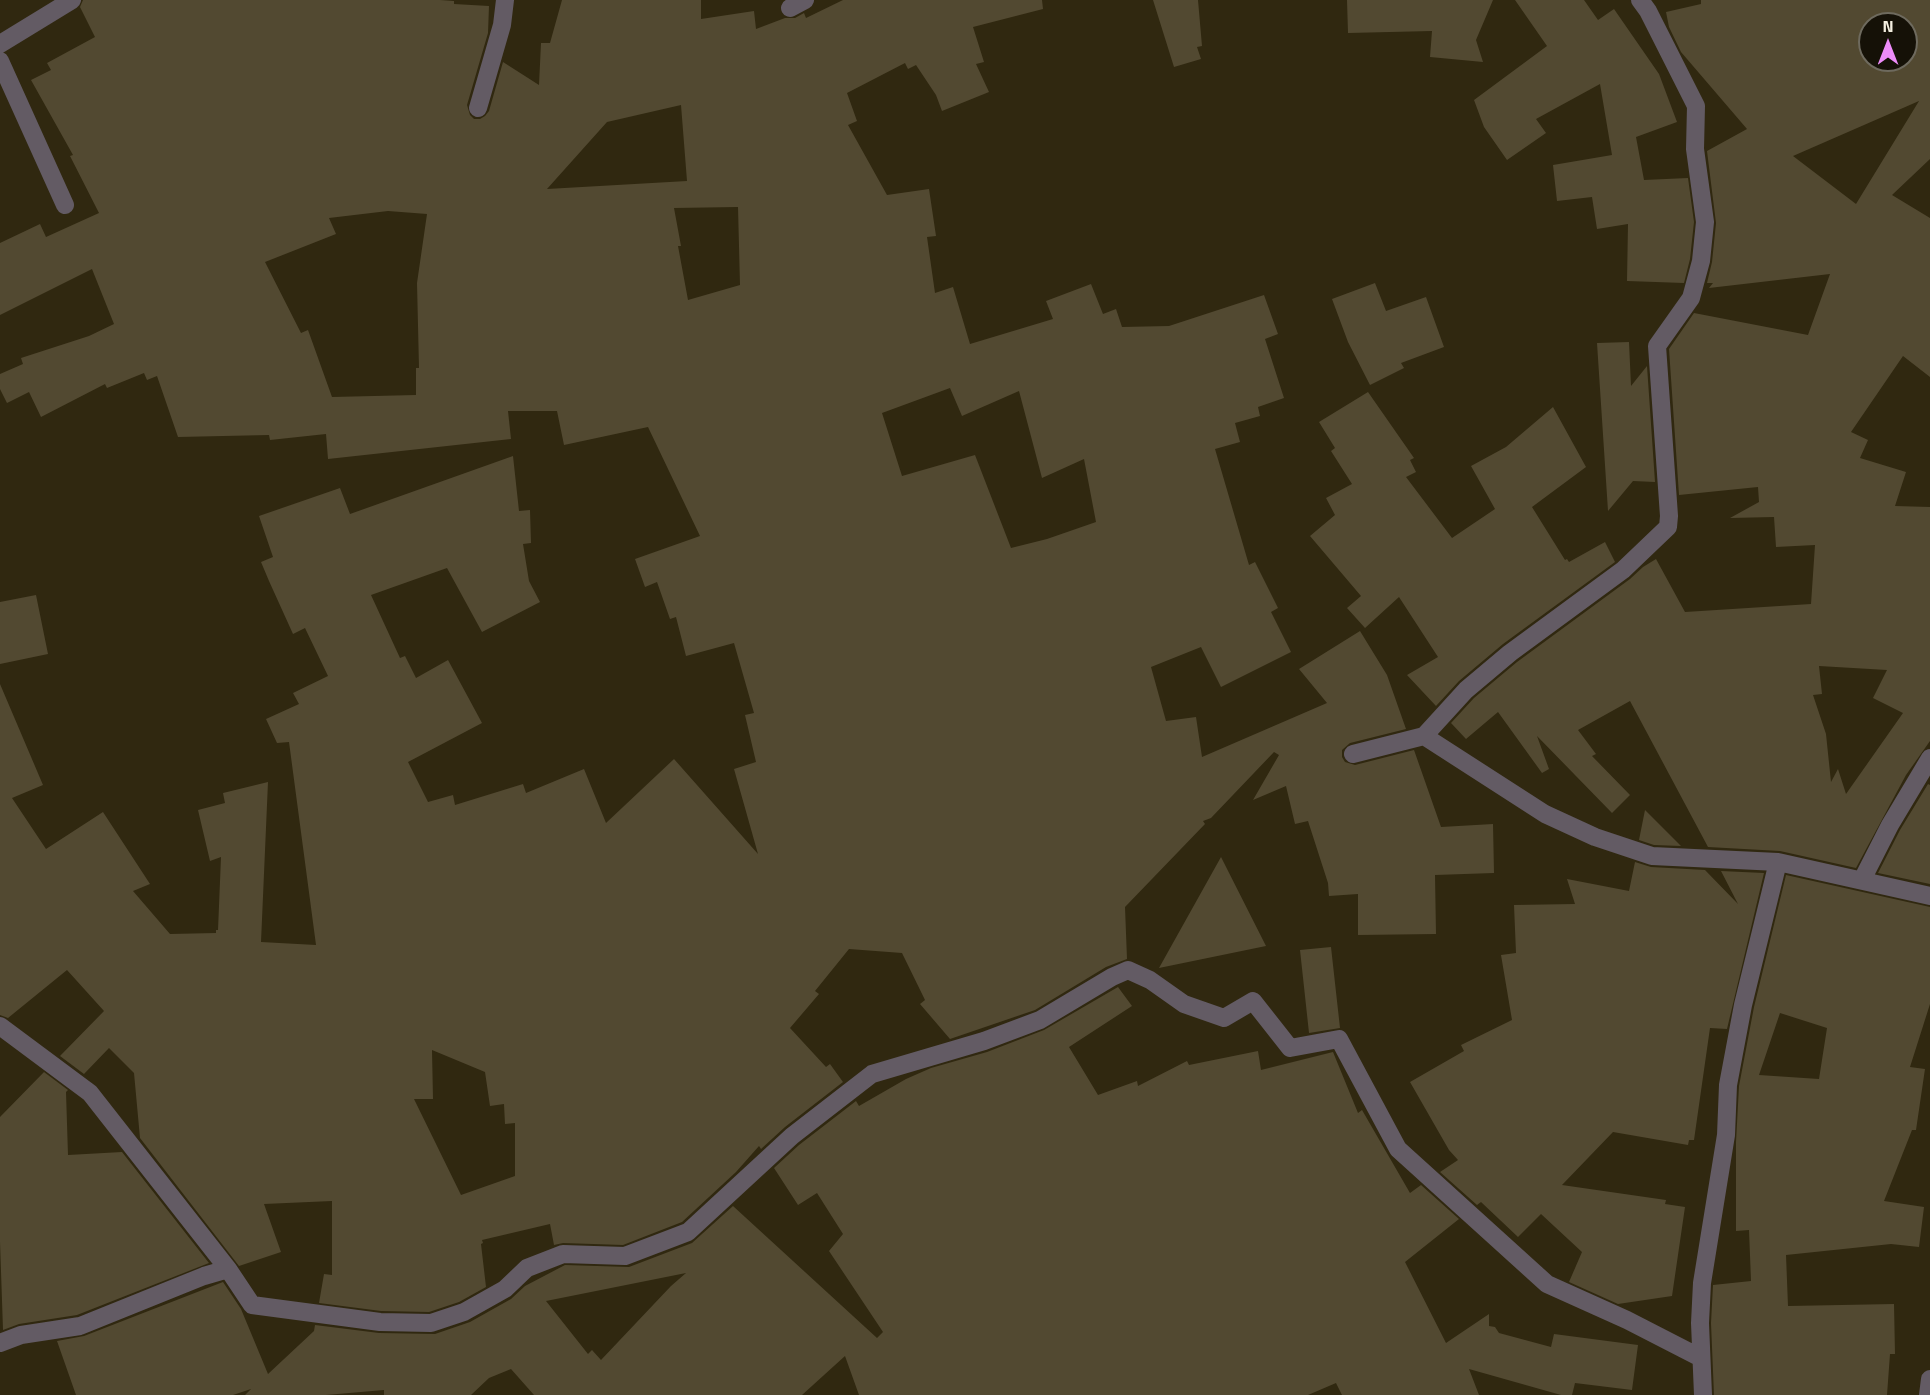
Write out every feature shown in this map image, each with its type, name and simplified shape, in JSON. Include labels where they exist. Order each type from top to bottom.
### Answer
[{"type":"street","points":[[0,44],[72,0]]},
{"type":"street","points":[[478,108],[502,25],[505,0]]},
{"type":"street","points":[[1353,754],[1424,736],[1467,690],[1510,653],[1623,570],[1668,527],[1657,346],[1691,298],[1701,261],[1705,222],[1695,148],[1696,106],[1648,11],[1640,0]]},
{"type":"street","points":[[0,61],[65,205]]},
{"type":"street","points":[[1424,736],[1545,814],[1595,837],[1652,856],[1778,862],[1930,896]]},
{"type":"street","points":[[1862,880],[1890,825],[1930,758]]},
{"type":"street","points":[[1703,1395],[1700,1323],[1702,1283],[1726,1135],[1728,1085],[1743,1005],[1778,862]]},
{"type":"street","points":[[0,1026],[90,1093],[228,1269],[252,1305],[380,1322],[430,1323],[464,1312],[505,1288],[527,1268],[563,1254],[625,1256],[688,1232],[792,1136],[872,1074],[984,1041],[1040,1020],[1112,977],[1128,970],[1150,980],[1184,1004],[1224,1018],[1253,1001],[1290,1048],[1339,1039],[1398,1149],[1547,1284],[1627,1320],[1701,1359]]},
{"type":"street","points":[[0,1342],[21,1335],[80,1326],[204,1276],[228,1269]]},
{"type":"street","points":[[1928,1395],[1930,1379]]},
{"type":"building","points":[[83,0],[440,0],[454,1],[454,4],[489,6],[488,33],[467,105],[470,115],[474,119],[480,119],[489,111],[503,62],[539,85],[541,43],[550,43],[562,0],[701,0],[701,19],[754,11],[756,29],[785,18],[795,18],[804,13],[806,18],[843,0],[1042,0],[1043,9],[973,27],[984,62],[976,64],[989,92],[942,111],[936,95],[916,65],[908,69],[905,63],[847,93],[857,121],[848,125],[887,195],[929,189],[936,236],[927,237],[935,293],[953,287],[970,344],[1053,319],[1046,301],[1091,284],[1103,314],[1116,309],[1122,327],[1169,326],[1264,295],[1278,334],[1265,339],[1284,398],[1258,407],[1260,416],[1235,423],[1240,442],[1215,449],[1249,565],[1255,562],[1278,608],[1271,612],[1291,652],[1221,687],[1201,647],[1151,667],[1166,721],[1196,717],[1202,757],[1327,703],[1299,669],[1360,631],[1387,675],[1406,729],[1350,743],[1342,750],[1342,757],[1345,762],[1355,765],[1414,750],[1441,827],[1493,824],[1494,873],[1435,875],[1436,934],[1358,935],[1358,894],[1329,896],[1328,883],[1308,821],[1295,824],[1286,786],[1253,800],[1279,755],[1274,752],[1211,818],[1203,821],[1205,824],[1125,907],[1127,959],[1106,967],[1035,1010],[950,1039],[920,1004],[925,1000],[902,953],[849,949],[815,991],[819,994],[790,1028],[826,1067],[830,1064],[843,1082],[785,1127],[761,1149],[759,1146],[736,1172],[682,1222],[623,1245],[563,1243],[554,1245],[550,1224],[482,1240],[486,1287],[459,1302],[429,1312],[381,1311],[319,1303],[324,1274],[332,1275],[332,1201],[264,1204],[281,1252],[239,1266],[140,1138],[134,1073],[109,1048],[84,1074],[60,1056],[104,1011],[67,970],[8,1018],[0,1015],[0,684],[43,785],[12,798],[46,849],[103,812],[150,884],[133,891],[170,934],[216,933],[221,857],[210,861],[198,810],[225,803],[223,793],[268,782],[261,942],[316,945],[289,742],[277,743],[266,719],[299,704],[293,693],[328,676],[305,628],[293,634],[269,581],[261,562],[273,557],[259,516],[340,488],[350,514],[513,456],[519,511],[530,510],[531,543],[523,544],[529,581],[540,602],[482,632],[447,568],[371,595],[400,658],[405,656],[416,678],[448,660],[482,723],[408,762],[428,802],[453,795],[455,805],[523,784],[526,793],[584,769],[606,823],[674,759],[758,854],[734,769],[756,762],[745,715],[754,713],[734,643],[686,656],[676,617],[670,619],[657,582],[645,587],[635,559],[700,536],[648,427],[564,445],[557,411],[508,411],[511,439],[328,459],[326,434],[270,440],[269,435],[178,437],[157,376],[147,380],[144,373],[107,388],[105,384],[41,417],[29,392],[7,403],[0,389],[0,374],[23,364],[21,358],[89,336],[114,324],[92,269],[0,315],[0,243],[40,224],[46,237],[99,213],[70,156],[73,155],[31,80],[51,70],[47,63],[95,37],[80,7]],"holes":[[[681,105],[687,181],[547,189],[607,122]],[[738,207],[740,285],[688,300],[674,208]],[[388,211],[427,214],[417,283],[419,368],[416,368],[416,395],[332,397],[308,330],[301,333],[265,262],[336,234],[329,218]],[[950,388],[962,416],[1019,391],[1042,478],[1084,459],[1096,522],[1047,539],[1011,548],[975,455],[902,476],[882,413]],[[432,1050],[485,1072],[490,1106],[504,1104],[505,1124],[515,1123],[515,1176],[461,1195],[414,1099],[433,1099]]]},
{"type":"building","points":[[1153,0],[1198,0],[1202,46],[1197,47],[1201,59],[1174,67]]},
{"type":"building","points":[[1347,0],[1493,0],[1476,40],[1483,62],[1430,57],[1432,31],[1348,33]]},
{"type":"building","points":[[1515,0],[1584,0],[1598,20],[1614,9],[1659,74],[1677,122],[1636,137],[1644,180],[1688,178],[1694,222],[1690,259],[1684,283],[1627,281],[1628,224],[1597,229],[1592,197],[1557,201],[1553,165],[1612,155],[1600,84],[1536,119],[1546,133],[1507,160],[1484,127],[1474,100],[1547,46]]},
{"type":"building","points":[[1701,0],[1930,0],[1930,159],[1892,195],[1930,218],[1930,377],[1903,356],[1851,432],[1868,440],[1860,458],[1906,472],[1895,506],[1930,507],[1930,741],[1906,775],[1856,868],[1780,851],[1708,847],[1630,701],[1578,730],[1596,754],[1592,756],[1630,795],[1612,813],[1537,736],[1549,769],[1542,773],[1498,712],[1466,739],[1451,723],[1474,698],[1517,662],[1656,559],[1685,612],[1811,604],[1815,545],[1776,547],[1774,517],[1730,518],[1759,502],[1758,487],[1679,495],[1669,349],[1694,313],[1808,335],[1830,274],[1709,288],[1713,283],[1707,283],[1712,262],[1716,223],[1707,151],[1747,129],[1681,52],[1669,27],[1666,12],[1701,4]],"holes":[[[1919,101],[1856,204],[1793,156]],[[1819,666],[1887,670],[1873,698],[1903,713],[1846,794],[1838,769],[1831,782],[1826,734],[1813,695],[1822,694]]]},
{"type":"building","points":[[1375,283],[1386,311],[1426,297],[1444,347],[1401,363],[1404,368],[1370,385],[1348,342],[1332,299]]},
{"type":"building","points":[[1629,342],[1631,386],[1647,366],[1655,482],[1633,481],[1608,511],[1597,343]]},
{"type":"building","points":[[1368,392],[1414,458],[1410,460],[1416,472],[1406,477],[1452,538],[1495,509],[1471,466],[1506,447],[1553,407],[1586,467],[1532,507],[1565,560],[1569,562],[1605,542],[1615,562],[1503,644],[1459,681],[1436,706],[1407,675],[1438,657],[1399,597],[1365,628],[1347,608],[1361,596],[1310,536],[1335,515],[1326,498],[1352,484],[1331,451],[1335,448],[1319,422]]},
{"type":"building","points":[[36,595],[48,654],[0,664],[0,602]]},
{"type":"building","points":[[1928,784],[1930,785],[1930,884],[1878,873],[1900,830]]},
{"type":"building","points":[[1645,810],[1681,846],[1654,845],[1639,840]]},
{"type":"building","points":[[1221,857],[1266,946],[1159,968]]},
{"type":"building","points":[[1635,862],[1651,867],[1705,870],[1738,904],[1721,871],[1764,873],[1727,1029],[1710,1028],[1694,1140],[1689,1140],[1688,1145],[1613,1132],[1562,1185],[1666,1200],[1665,1204],[1685,1207],[1672,1296],[1618,1304],[1569,1282],[1582,1252],[1541,1214],[1518,1237],[1481,1202],[1477,1205],[1440,1172],[1458,1160],[1449,1150],[1410,1082],[1464,1051],[1461,1045],[1512,1020],[1501,955],[1516,953],[1514,905],[1575,904],[1567,879],[1629,891]]},
{"type":"building","points":[[1786,875],[1930,907],[1930,1004],[1910,1067],[1925,1069],[1916,1130],[1912,1130],[1884,1201],[1924,1207],[1919,1247],[1891,1244],[1786,1255],[1788,1306],[1894,1304],[1895,1354],[1890,1354],[1887,1395],[1714,1395],[1711,1323],[1713,1285],[1751,1281],[1749,1230],[1736,1231],[1736,1142],[1739,1086],[1754,1007]],"holes":[[[1780,1013],[1827,1028],[1819,1079],[1759,1075]]]},
{"type":"building","points":[[1331,947],[1340,1028],[1309,1033],[1300,950]]},
{"type":"building","points":[[1118,987],[1132,1006],[1069,1047],[1098,1095],[1137,1081],[1138,1086],[1187,1061],[1189,1065],[1258,1051],[1261,1070],[1333,1052],[1358,1113],[1362,1110],[1410,1193],[1421,1185],[1459,1219],[1405,1262],[1446,1343],[1489,1314],[1489,1326],[1495,1327],[1499,1333],[1551,1347],[1554,1334],[1638,1345],[1632,1390],[1575,1383],[1572,1395],[1561,1395],[1469,1369],[1479,1395],[1342,1395],[1336,1383],[1308,1395],[859,1395],[845,1356],[802,1395],[534,1395],[511,1369],[489,1378],[471,1395],[384,1395],[384,1390],[326,1395],[245,1395],[251,1389],[233,1395],[76,1395],[57,1341],[84,1336],[223,1282],[241,1309],[268,1374],[314,1331],[315,1325],[379,1333],[435,1334],[470,1322],[511,1299],[525,1286],[565,1265],[629,1267],[692,1243],[733,1206],[877,1338],[883,1332],[829,1251],[843,1234],[817,1193],[798,1205],[774,1168],[799,1145],[856,1101],[859,1106],[906,1079],[931,1068],[987,1052],[1044,1030]],"holes":[[[686,1273],[601,1360],[592,1350],[588,1354],[546,1301]]]},
{"type":"building","points":[[44,1072],[68,1090],[66,1092],[68,1155],[122,1152],[209,1263],[77,1315],[19,1324],[3,1330],[0,1117]]}]
